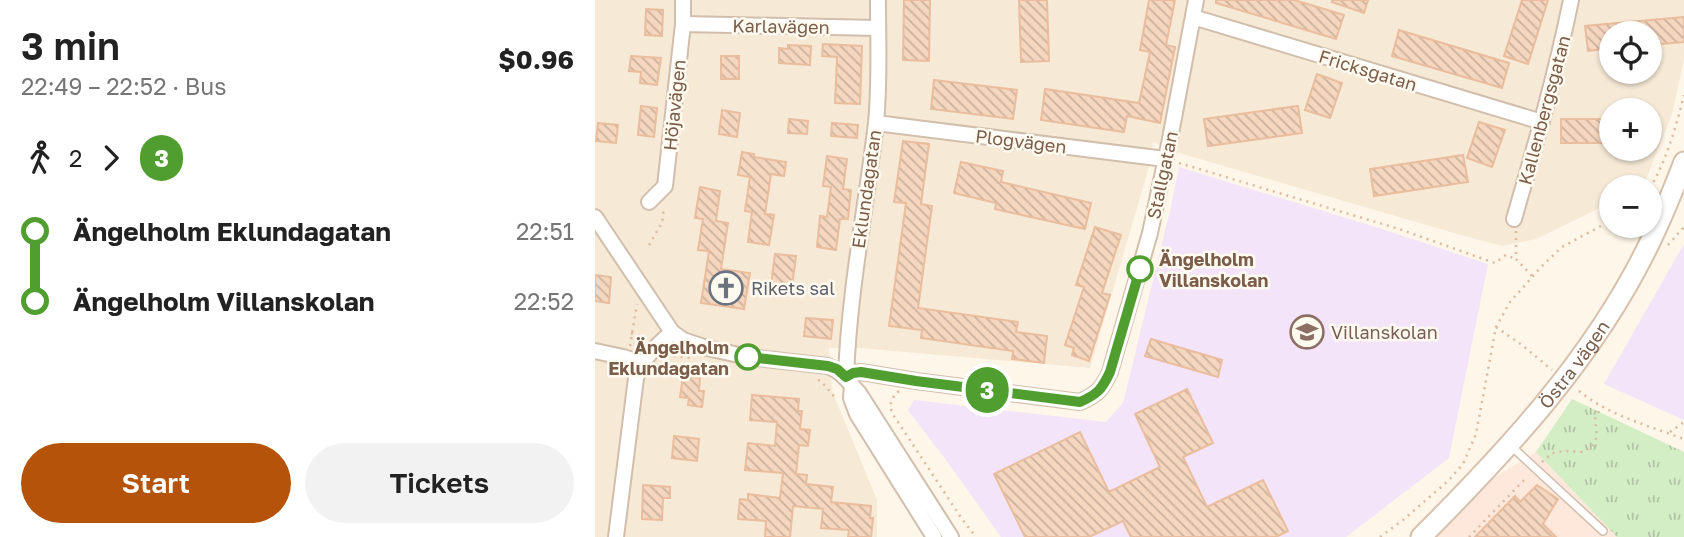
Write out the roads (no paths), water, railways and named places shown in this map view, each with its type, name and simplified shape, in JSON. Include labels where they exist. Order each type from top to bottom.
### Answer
[{"type":"main road","name":"Östra vägen","points":[[1421,537],[1510,444],[1570,372],[1596,335],[1651,242],[1684,162]]},
{"type":"street","name":"Höjavägen","points":[[649,202],[665,186],[684,0]]},
{"type":"street","name":"Eklundagatan","points":[[878,0],[876,123],[846,351],[849,382],[857,414],[934,537]]},
{"type":"street","name":"Stallgatan","points":[[849,382],[853,373],[861,372],[1080,402],[1103,387],[1110,372],[1143,257],[1196,0]]},
{"type":"street","name":"Kallenbergsgatan","points":[[1514,219],[1542,122],[1571,0]]},
{"type":"street","name":"Fricksgatan","points":[[1193,17],[1542,122]]},
{"type":"street","name":"Karlavägen","points":[[683,24],[878,28]]},
{"type":"street","name":"Plogvägen","points":[[876,123],[1165,159]]},
{"type":"street","points":[[595,217],[672,332],[683,340],[748,357],[837,369],[859,394],[951,537]]},
{"type":"street","points":[[616,537],[636,378],[642,363],[672,332]]},
{"type":"street","points":[[595,351],[642,363]]},
{"type":"lane","points":[[1510,444],[1603,531]]},
{"type":"place","name":"Ängelholm Villanskolan","points":[[1140,269]]},
{"type":"place","name":"Rikets sal","points":[[726,288]]},
{"type":"place","name":"Villanskolan","points":[[1307,332]]},
{"type":"place","name":"Ängelholm Eklundagatan","points":[[748,357]]}]
